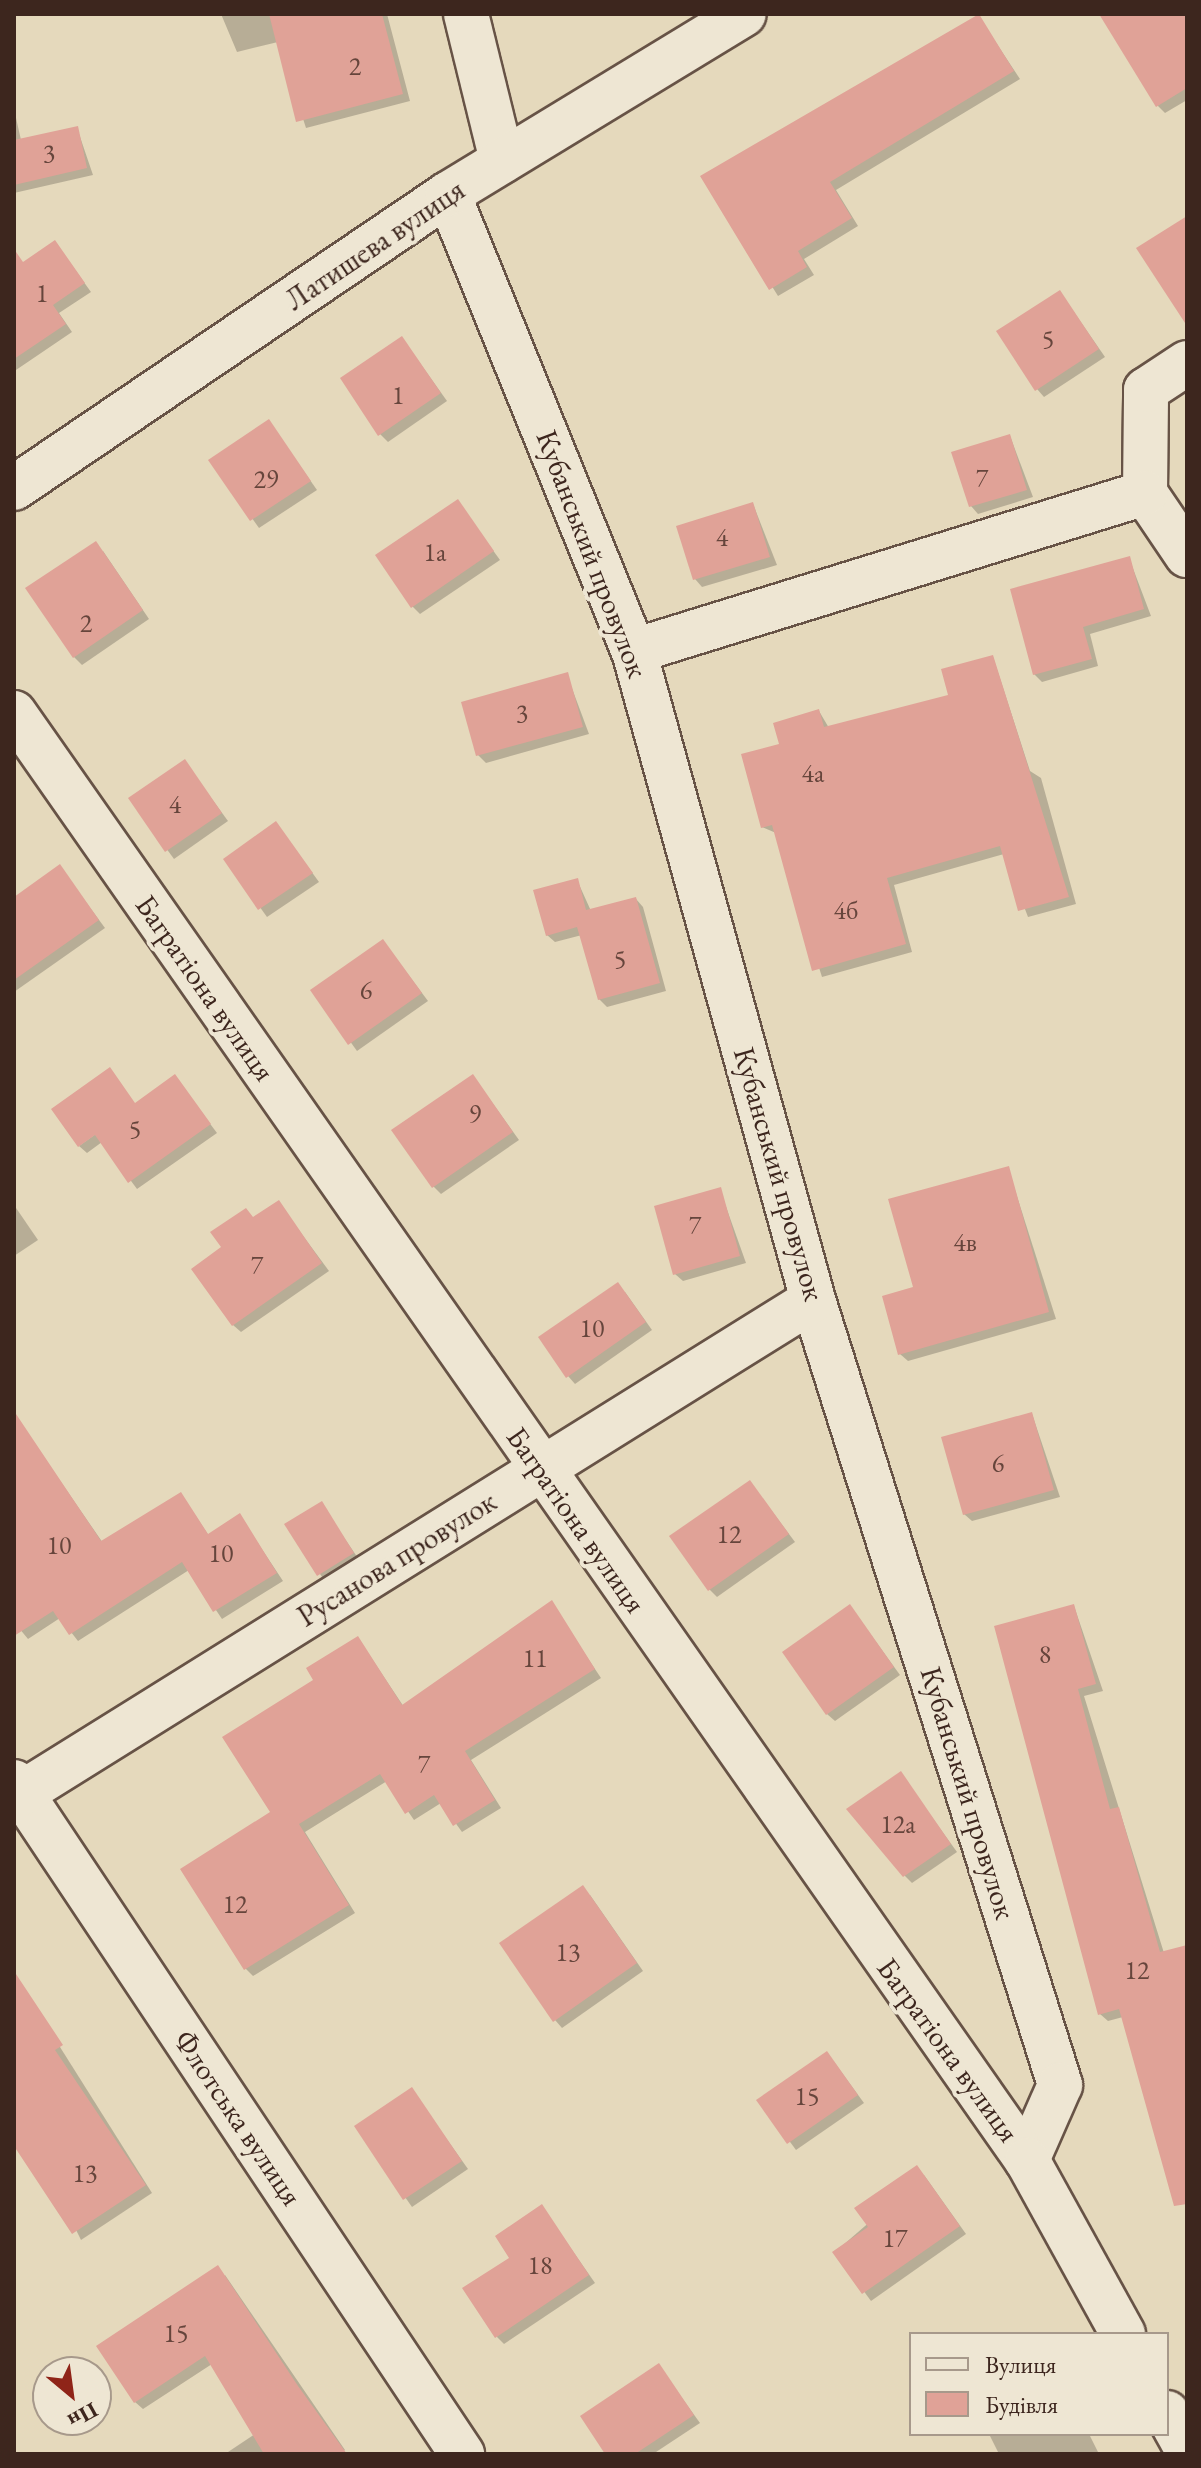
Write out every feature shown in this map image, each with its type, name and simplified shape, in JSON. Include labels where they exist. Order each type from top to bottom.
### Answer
[{"type":"street","points":[[466,14],[502,161]]},
{"type":"street","name":"Латишева вулиця","points":[[14,488],[448,194],[744,14]]},
{"type":"street","name":"Кубанський провулок","points":[[448,194],[634,651],[813,1300],[1060,2085],[1027,2160]]},
{"type":"street","points":[[1187,363],[1146,390],[1145,493],[1187,555]]},
{"type":"street","points":[[634,651],[1145,493]]},
{"type":"street","name":"Багратіона вулиця","points":[[14,713],[1027,2160],[1122,2332]]},
{"type":"street","name":"Русанова провулок","points":[[18,1787],[813,1300]]},
{"type":"street","name":"Флотська вулиця","points":[[18,1787],[462,2454]]},
{"type":"street","points":[[1169,2417],[1187,2449]]},
{"type":"building","points":[[269,14],[382,14],[403,94],[296,122]]},
{"type":"building","points":[[979,14],[1014,71],[830,182],[852,218],[798,251],[807,267],[769,290],[700,176]]},
{"type":"building","points":[[1099,14],[1187,14],[1187,88],[1156,107]]},
{"type":"building","points":[[78,126],[87,168],[14,185],[14,140]]},
{"type":"building","points":[[1187,216],[1187,326],[1136,248]]},
{"type":"building","points":[[55,240],[85,283],[53,305],[66,324],[14,359],[14,249],[23,262]]},
{"type":"building","points":[[1060,290],[1099,349],[1035,391],[996,331]]},
{"type":"building","points":[[402,336],[441,393],[378,436],[340,378]]},
{"type":"building","points":[[269,419],[311,481],[250,521],[208,460]]},
{"type":"building","points":[[1010,434],[1027,490],[969,507],[951,452]]},
{"type":"building","points":[[458,499],[494,551],[411,608],[375,555]]},
{"type":"building","points":[[753,502],[770,557],[693,580],[676,526]]},
{"type":"building","points":[[96,541],[143,610],[73,658],[25,588]]},
{"type":"building","points":[[1130,556],[1144,609],[1083,627],[1092,659],[1033,675],[1010,589]]},
{"type":"building","points":[[993,655],[1069,897],[1018,911],[1000,846],[887,878],[906,944],[812,971],[772,825],[761,828],[741,754],[779,744],[773,723],[819,709],[824,727],[948,695],[941,669]]},
{"type":"building","points":[[568,672],[583,727],[476,756],[461,702]]},
{"type":"building","points":[[185,759],[222,813],[165,852],[128,798]]},
{"type":"building","points":[[276,821],[313,873],[258,910],[223,859]]},
{"type":"building","points":[[60,864],[99,920],[14,980],[14,897]]},
{"type":"building","points":[[578,878],[586,910],[636,897],[660,983],[598,1000],[577,927],[546,936],[533,890]]},
{"type":"building","points":[[383,939],[422,993],[348,1045],[310,990]]},
{"type":"building","points":[[110,1067],[135,1103],[175,1074],[211,1124],[128,1183],[95,1135],[78,1147],[51,1109]]},
{"type":"building","points":[[473,1074],[513,1132],[432,1188],[391,1130]]},
{"type":"building","points":[[1009,1166],[1049,1312],[898,1355],[882,1296],[913,1287],[888,1199]]},
{"type":"building","points":[[721,1187],[740,1256],[673,1275],[654,1206]]},
{"type":"building","points":[[279,1200],[322,1263],[232,1326],[191,1269],[221,1247],[210,1232],[246,1208],[253,1217]]},
{"type":"building","points":[[618,1282],[646,1322],[566,1378],[538,1337]]},
{"type":"building","points":[[14,1411],[101,1541],[181,1492],[208,1534],[240,1513],[277,1573],[213,1612],[182,1562],[69,1635],[53,1611],[14,1636]]},
{"type":"building","points":[[1032,1412],[1054,1490],[963,1515],[941,1437]]},
{"type":"building","points":[[750,1480],[789,1534],[708,1591],[669,1536]]},
{"type":"building","points":[[322,1501],[354,1553],[317,1576],[284,1524]]},
{"type":"building","points":[[552,1600],[595,1669],[465,1751],[495,1800],[453,1826],[434,1795],[405,1814],[380,1774],[299,1824],[349,1905],[244,1970],[180,1869],[270,1812],[222,1737],[313,1680],[306,1668],[358,1636],[402,1705]]},
{"type":"building","points":[[850,1604],[894,1667],[826,1715],[782,1652]]},
{"type":"building","points":[[1074,1604],[1096,1684],[1078,1689],[1110,1809],[1119,1807],[1160,1952],[1187,1945],[1187,2204],[1174,2206],[1119,2009],[1098,2015],[994,1626]]},
{"type":"building","points":[[901,1771],[951,1844],[903,1877],[846,1809]]},
{"type":"building","points":[[583,1885],[637,1963],[553,2022],[499,1943]]},
{"type":"building","points":[[14,1971],[63,2045],[55,2050],[146,2185],[72,2234],[14,2146]]},
{"type":"building","points":[[827,2051],[858,2095],[787,2144],[756,2100]]},
{"type":"building","points":[[412,2087],[462,2161],[403,2200],[354,2126]]},
{"type":"building","points":[[917,2165],[960,2226],[862,2294],[832,2252],[868,2227],[854,2208]]},
{"type":"building","points":[[542,2204],[589,2275],[495,2338],[462,2288],[509,2258],[495,2236]]},
{"type":"building","points":[[218,2265],[347,2454],[264,2454],[205,2356],[134,2403],[112,2370],[112,2356],[103,2356],[96,2346]]},
{"type":"building","points":[[659,2363],[694,2415],[635,2454],[605,2454],[580,2416]]}]
